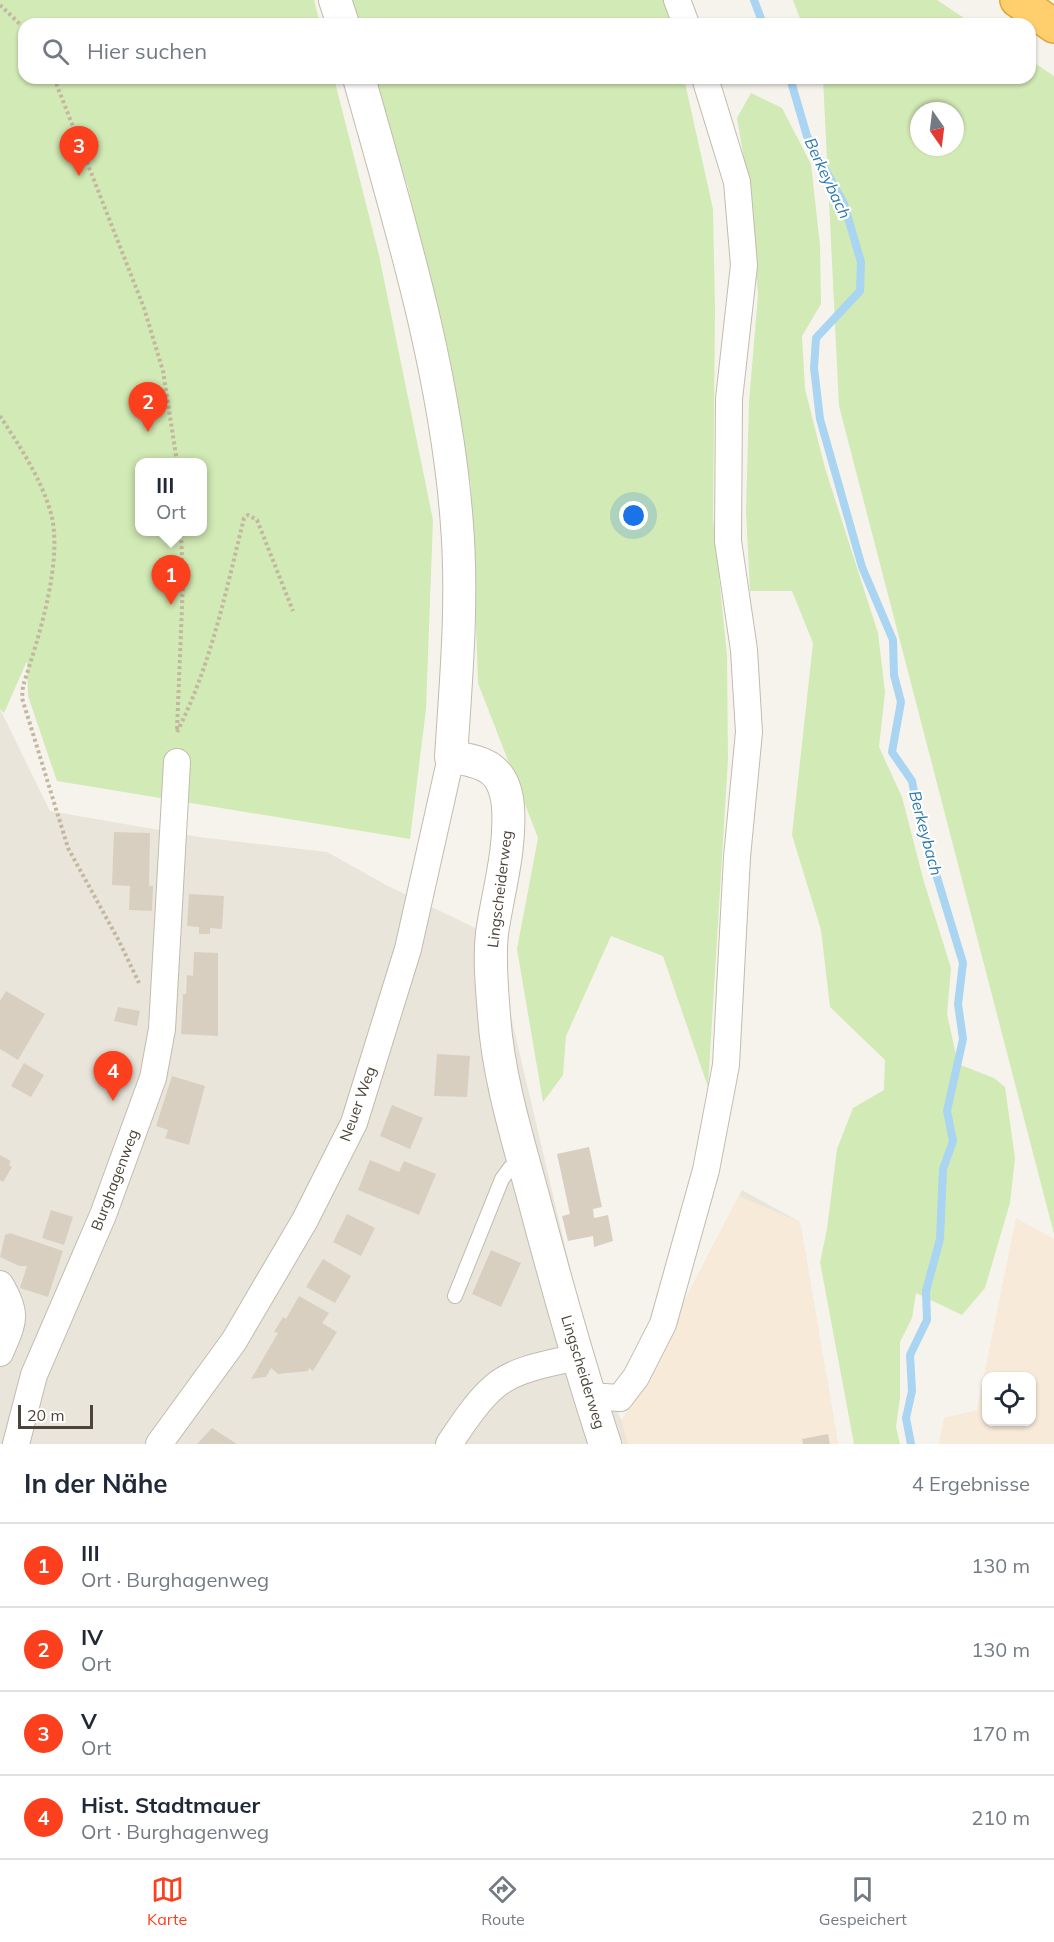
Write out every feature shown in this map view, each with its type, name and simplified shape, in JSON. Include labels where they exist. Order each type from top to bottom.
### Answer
[{"type":"highway","points":[[1017,0],[1054,26]]},
{"type":"street","points":[[335,0],[341,18]]},
{"type":"street","points":[[677,0],[684,18]]},
{"type":"street","points":[[361,84],[423,318],[441,397],[450,458],[457,536],[457,658],[451,757]]},
{"type":"street","points":[[589,1396],[620,1398],[636,1377],[663,1324],[706,1170],[726,1065],[733,911],[749,732],[744,650],[728,541],[729,399],[744,265],[737,182],[707,84]]},
{"type":"street","name":"Lingscheiderweg","points":[[451,757],[480,761],[491,767],[500,779],[508,806],[504,868],[492,936],[494,1017],[502,1070],[524,1161],[589,1396],[605,1444]]},
{"type":"street","name":"Neuer Weg","points":[[159,1444],[234,1341],[305,1220],[354,1124],[408,948],[451,757]]},
{"type":"street","name":"Burghagenweg","points":[[16,1444],[34,1375],[103,1215],[153,1078],[162,1029],[177,762]]},
{"type":"street","points":[[0,1284],[13,1308],[14,1318],[12,1330],[0,1353]]},
{"type":"street","points":[[449,1444],[464,1421],[496,1385],[531,1369],[578,1356]]},
{"type":"lane","points":[[455,1296],[502,1179],[510,1168],[524,1161]]},
{"type":"path","points":[[0,5],[18,22]]},
{"type":"path","points":[[56,84],[147,317],[165,378],[176,458]]},
{"type":"path","points":[[0,416],[41,488],[54,526],[55,544],[45,614],[23,686],[25,708],[68,848],[119,941],[140,987]]},
{"type":"path","points":[[177,732],[196,694],[207,662],[244,518],[248,515],[257,520],[293,611]]},
{"type":"path","points":[[177,762],[183,592],[181,536]]},
{"type":"shaded area","points":[[0,709],[50,811],[199,837],[327,852],[386,885],[492,936],[593,1365],[622,1421],[742,1190],[800,1222],[838,1444],[0,1444]]},
{"type":"shaded area","points":[[739,1196],[800,1222],[838,1444],[628,1444],[622,1422]]},
{"type":"shaded area","points":[[1016,1218],[1054,1239],[1054,1444],[939,1444],[944,1418],[977,1410],[982,1385],[982,1426],[1036,1426],[1036,1372],[985,1372]]},
{"type":"green space","points":[[0,0],[314,0],[318,18],[18,18],[18,84],[336,84],[379,255],[433,520],[426,709],[410,839],[57,781],[28,696],[27,661],[4,713],[0,709]]},
{"type":"green space","points":[[345,0],[663,0],[670,18],[351,18]]},
{"type":"green space","points":[[793,0],[937,0],[964,18],[800,18]]},
{"type":"green space","points":[[1036,64],[1054,76],[1054,1234],[839,406],[823,84],[1036,84]]},
{"type":"green space","points":[[373,84],[685,84],[713,209],[715,309],[713,518],[727,655],[728,759],[708,1087],[663,956],[611,936],[566,1036],[563,1075],[543,1102],[517,949],[538,838],[478,683],[471,485],[408,187]]},
{"type":"green space","points":[[751,93],[782,108],[811,164],[820,245],[821,304],[802,336],[805,389],[825,468],[878,633],[885,692],[879,747],[902,797],[924,882],[951,968],[947,1014],[958,1064],[994,1078],[1005,1087],[1015,1158],[1010,1203],[985,1288],[962,1315],[916,1293],[912,1318],[900,1342],[900,1398],[896,1427],[900,1444],[854,1444],[820,1262],[827,1229],[837,1149],[853,1108],[884,1090],[885,1060],[830,1007],[821,930],[792,835],[813,643],[792,591],[750,591],[746,512],[749,402],[758,295],[749,189],[737,118]]},
{"type":"building","points":[[114,832],[150,833],[149,886],[153,886],[152,911],[129,910],[130,886],[112,885]]},
{"type":"building","points":[[189,894],[224,896],[222,929],[210,928],[210,934],[199,934],[199,927],[187,926]]},
{"type":"building","points":[[194,952],[218,953],[218,1036],[181,1034],[183,994],[186,994],[187,975],[193,976]]},
{"type":"building","points":[[6,991],[45,1014],[18,1060],[0,1049],[0,1001]]},
{"type":"building","points":[[118,1007],[140,1011],[137,1026],[114,1021]]},
{"type":"building","points":[[437,1054],[470,1056],[467,1097],[434,1096]]},
{"type":"building","points":[[24,1063],[44,1075],[31,1097],[11,1086]]},
{"type":"building","points":[[172,1076],[205,1086],[189,1145],[165,1138],[168,1130],[156,1126]]},
{"type":"building","points":[[392,1105],[423,1118],[410,1149],[380,1136]]},
{"type":"building","points":[[589,1147],[602,1207],[593,1209],[594,1218],[608,1215],[613,1241],[594,1247],[593,1236],[568,1241],[562,1216],[570,1214],[557,1154]]},
{"type":"building","points":[[0,1155],[11,1161],[9,1165],[12,1167],[3,1182],[0,1180]]},
{"type":"building","points":[[370,1160],[399,1172],[404,1161],[436,1174],[419,1215],[358,1190]]},
{"type":"building","points":[[51,1210],[73,1217],[64,1245],[42,1238]]},
{"type":"building","points":[[347,1214],[375,1228],[361,1256],[333,1242]]},
{"type":"building","points":[[10,1233],[63,1251],[48,1297],[20,1288],[27,1266],[19,1266],[0,1257],[5,1235]]},
{"type":"building","points":[[491,1250],[521,1263],[501,1307],[472,1294]]},
{"type":"building","points":[[323,1259],[351,1276],[335,1303],[306,1287]]},
{"type":"building","points":[[299,1296],[329,1313],[322,1323],[337,1332],[313,1371],[309,1368],[308,1371],[278,1374],[271,1368],[266,1377],[251,1379],[278,1333],[274,1332],[283,1317],[286,1319]]},
{"type":"building","points":[[212,1428],[237,1444],[197,1444]]},
{"type":"building","points":[[828,1434],[830,1444],[803,1444],[802,1439]]},
{"type":"waterway","name":"Berkeybach","points":[[754,0],[761,18]]},
{"type":"waterway","name":"Berkeybach","points":[[792,84],[807,136],[844,204],[861,262],[860,291],[816,338],[814,368],[820,419],[862,567],[893,640],[894,675],[901,702],[892,752],[912,781],[919,818],[963,963],[958,1004],[963,1039],[947,1111],[953,1141],[943,1169],[940,1239],[926,1291],[927,1320],[910,1355],[912,1391],[906,1418],[911,1444]]},
{"type":"place","name":"V","points":[[79,176]]},
{"type":"place","name":"IV","points":[[148,432]]},
{"type":"place","name":"III","points":[[171,605]]},
{"type":"place","name":"Hist. Stadtmauer","points":[[113,1101]]}]
